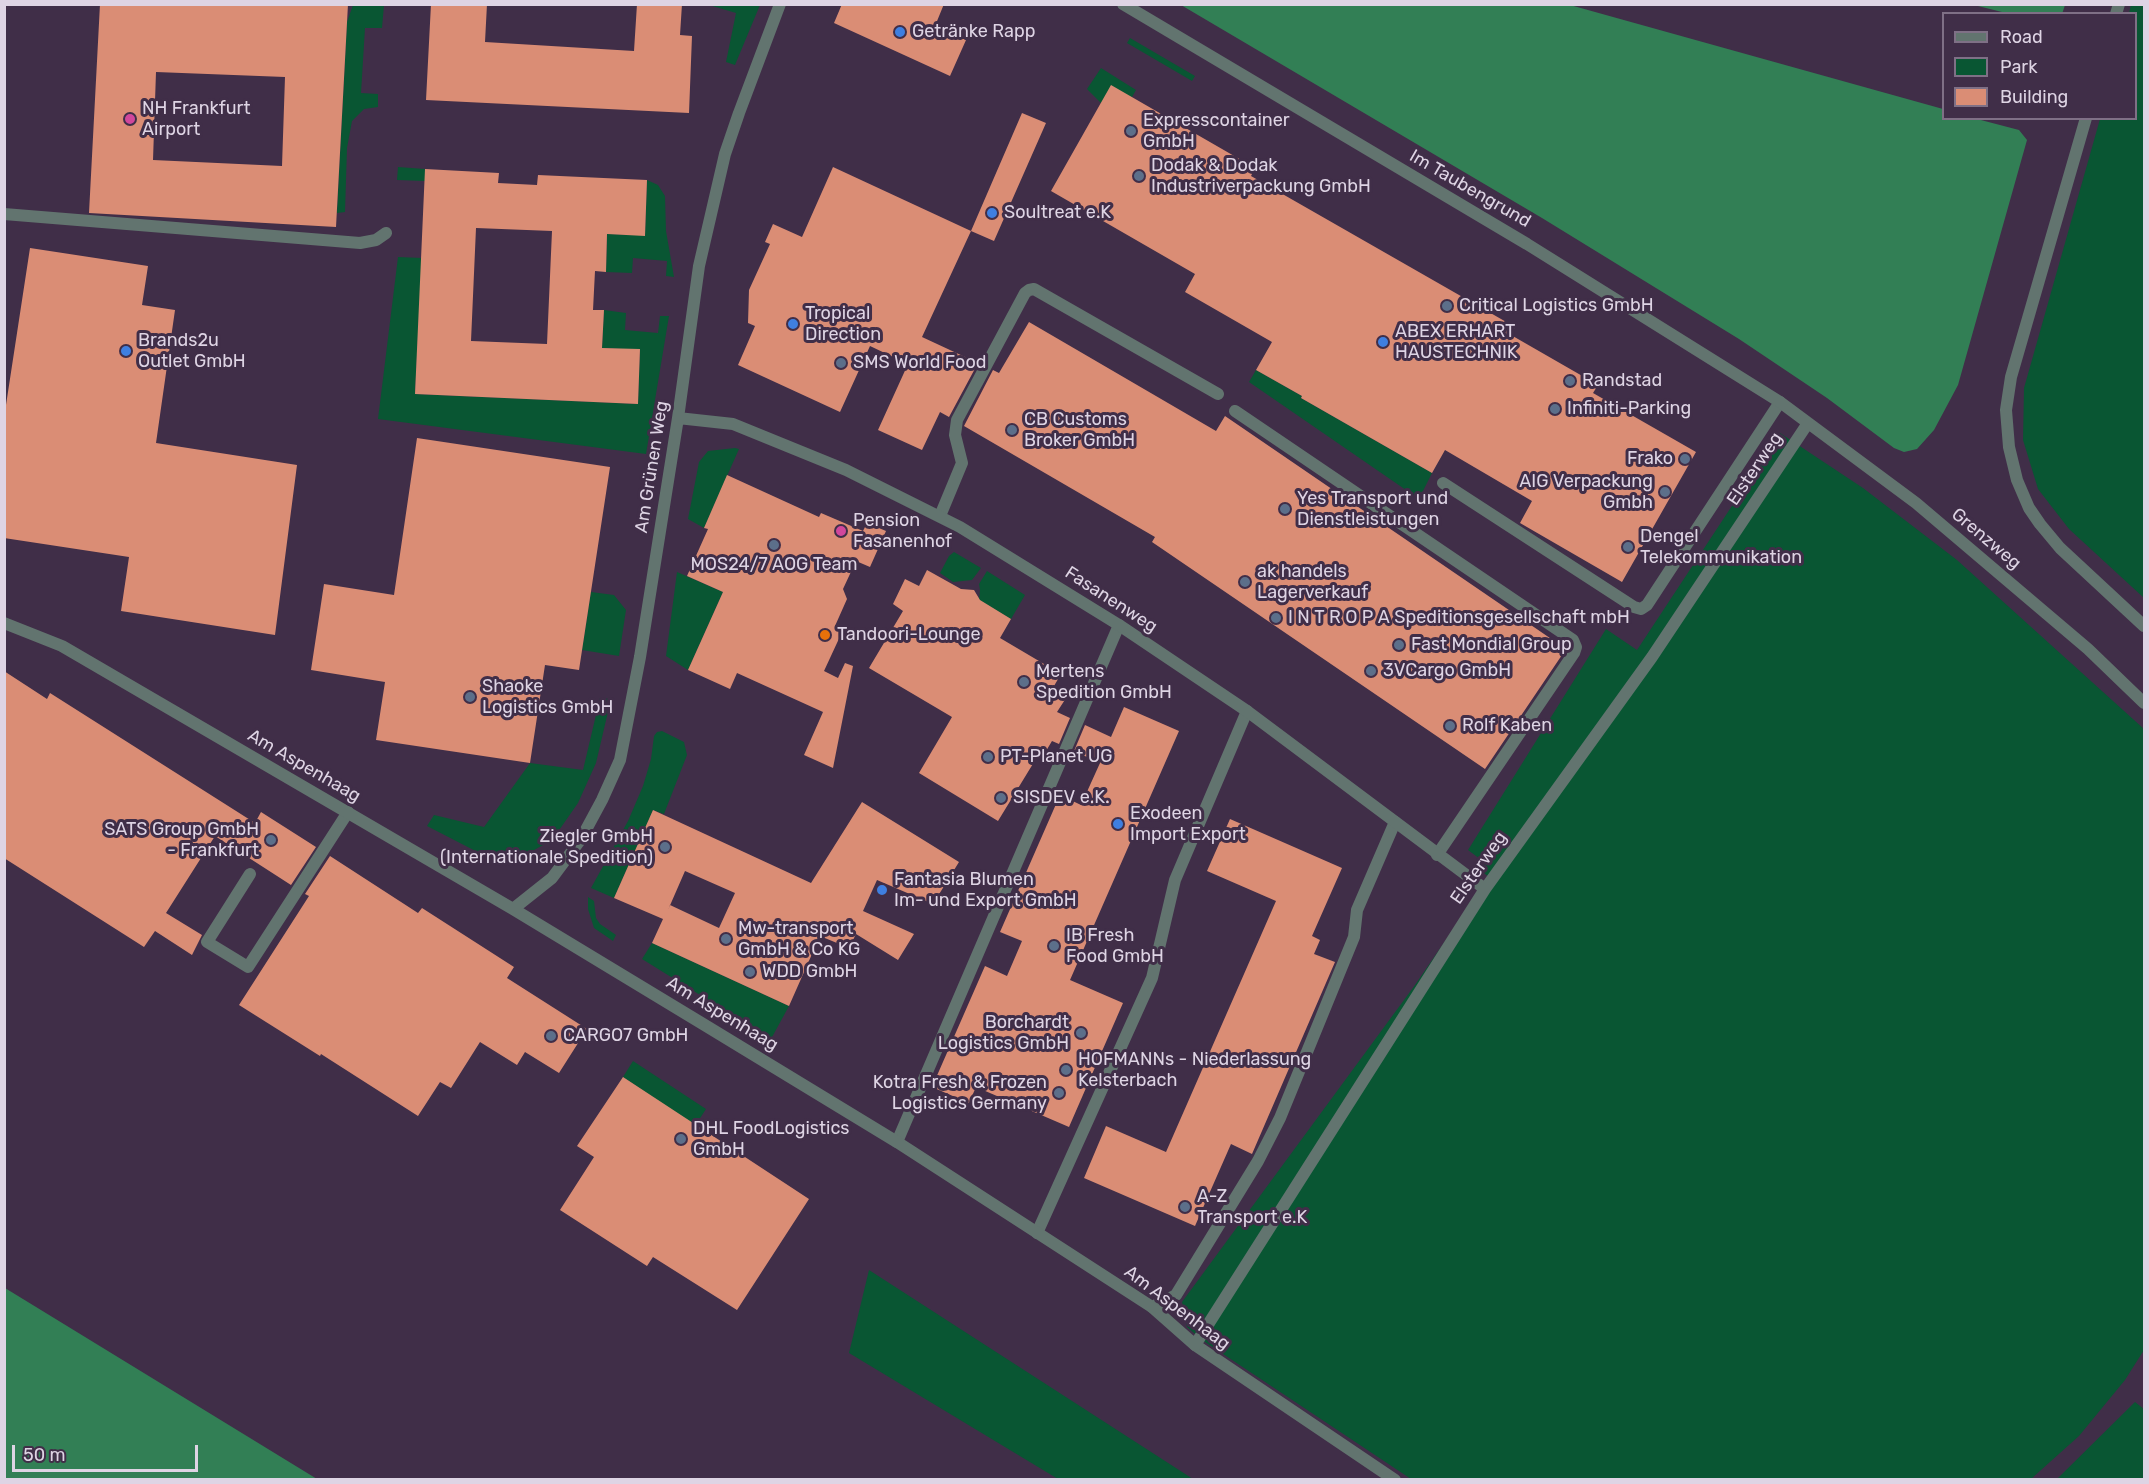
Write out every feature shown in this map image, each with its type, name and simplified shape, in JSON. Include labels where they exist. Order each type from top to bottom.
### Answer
[{"type":"street","name":"Am Grünen Weg","points":[[513,909],[552,878],[575,847],[602,800],[620,760],[639,668],[699,266],[725,154],[780,4]]},
{"type":"street","name":"Im Taubengrund","points":[[1123,4],[1527,244],[1795,412]]},
{"type":"street","points":[[2085,120],[2011,377],[2006,410],[2009,447],[2029,508],[2040,524],[2060,548],[2145,626]]},
{"type":"street","points":[[4,214],[360,243],[376,240],[386,233]]},
{"type":"street","points":[[940,516],[962,463],[955,435],[957,420],[1025,293],[1029,290],[1034,289],[1218,394]]},
{"type":"street","points":[[1443,483],[1634,608],[1641,609],[1647,605],[1780,402]]},
{"type":"street","points":[[1235,411],[1574,640],[1576,647],[1574,653],[1437,855]]},
{"type":"street","name":"Grenzweg","points":[[1795,412],[1916,503],[2088,649],[2145,703]]},
{"type":"street","name":"Fasanenweg","points":[[678,418],[733,424],[846,470],[940,516],[1119,625],[1247,711],[1485,889]]},
{"type":"street","name":"Elsterweg","points":[[1195,1345],[1485,889],[1652,657],[1808,423]]},
{"type":"street","name":"Am Aspenhaag","points":[[4,623],[62,646],[348,812],[513,909],[897,1142],[1152,1307],[1195,1345],[1395,1479]]},
{"type":"street","points":[[897,1142],[1119,625]]},
{"type":"street","points":[[1037,1233],[1152,978],[1175,880],[1247,711]]},
{"type":"street","points":[[250,874],[207,942],[248,967],[348,812]]},
{"type":"street","points":[[1152,1307],[1176,1295],[1258,1161],[1280,1118],[1354,937],[1357,910],[1395,822]]},
{"type":"green space","points":[[353,5],[384,5],[382,28],[365,28],[361,93],[378,94],[378,107],[364,109],[352,121],[347,148],[345,212],[337,213],[347,22]]},
{"type":"green space","points":[[709,5],[760,5],[735,65],[726,62],[736,13]]},
{"type":"green space","points":[[1181,5],[1570,5],[1942,109],[1942,120],[1981,120],[2019,130],[2027,140],[1958,385],[1934,430],[1917,449],[1904,452],[1894,448],[1827,398],[1739,339],[1542,218]]},
{"type":"green space","points":[[1974,5],[2065,5],[2063,12],[2002,12]]},
{"type":"green space","points":[[2131,5],[2144,5],[2144,598],[2069,529],[2038,489],[2023,440],[2024,388],[2100,120],[2137,120],[2137,12],[2129,12]]},
{"type":"green space","points":[[1130,38],[1195,76],[1192,81],[1127,43]]},
{"type":"green space","points":[[1101,68],[1136,90],[1132,97],[1101,103],[1087,89]]},
{"type":"green space","points":[[398,167],[425,169],[425,181],[397,180]]},
{"type":"green space","points":[[647,180],[658,185],[665,196],[666,231],[674,277],[666,276],[667,261],[633,258],[632,273],[606,272],[607,234],[645,235]]},
{"type":"green space","points":[[398,257],[422,258],[415,394],[638,404],[640,350],[602,348],[604,310],[626,313],[625,330],[658,333],[660,316],[669,316],[646,454],[378,419]]},
{"type":"green space","points":[[1256,370],[1432,473],[1419,499],[1249,382]]},
{"type":"green space","points":[[1780,433],[1863,488],[1957,560],[2144,729],[2144,1350],[2125,1380],[2079,1436],[2031,1479],[1411,1479],[1202,1340],[1187,1327],[1182,1302],[1415,985],[1489,877],[1475,866],[1480,859],[1468,850],[1606,629],[1637,650]]},
{"type":"green space","points":[[739,449],[704,528],[688,519],[699,462],[708,451]]},
{"type":"green space","points":[[954,552],[981,568],[972,580],[953,582],[940,573],[949,556]]},
{"type":"green space","points":[[987,571],[1025,595],[1011,619],[979,600],[979,584]]},
{"type":"green space","points":[[677,572],[723,592],[688,670],[666,656]]},
{"type":"green space","points":[[591,592],[614,595],[626,610],[619,656],[582,650]]},
{"type":"green space","points":[[600,698],[611,699],[596,763],[578,803],[555,836],[543,845],[527,854],[505,860],[491,859],[427,826],[434,815],[484,827],[530,763],[583,770]]},
{"type":"green space","points":[[662,731],[684,742],[687,755],[664,814],[653,810],[614,898],[591,888],[628,821],[643,786],[651,759],[654,736],[657,732]]},
{"type":"green space","points":[[588,897],[594,901],[596,918],[600,924],[616,935],[613,941],[594,928],[588,909]]},
{"type":"green space","points":[[652,943],[789,1006],[771,1039],[642,959]]},
{"type":"green space","points":[[633,1061],[706,1109],[695,1126],[623,1077]]},
{"type":"green space","points":[[869,1270],[1193,1479],[1058,1479],[849,1353]]},
{"type":"green space","points":[[5,1288],[317,1479],[5,1479]]},
{"type":"green space","points":[[2135,1402],[2144,1409],[2144,1479],[2057,1479]]},
{"type":"building","points":[[100,4],[348,4],[336,227],[89,213]],"holes":[[[156,72],[285,77],[282,166],[153,160]]]},
{"type":"building","points":[[431,4],[487,4],[485,42],[634,51],[637,4],[682,4],[680,35],[692,36],[689,113],[426,100]]},
{"type":"building","name":"Getränke Rapp","points":[[842,4],[944,4],[935,26],[966,40],[950,76],[834,23]]},
{"type":"building","points":[[1111,85],[1255,168],[1251,176],[1515,327],[1511,335],[1598,385],[1593,393],[1696,452],[1622,582],[1520,523],[1532,501],[1445,450],[1432,473],[1256,370],[1272,342],[1185,292],[1195,274],[1051,191]]},
{"type":"building","points":[[1022,113],[1046,123],[994,241],[971,231]]},
{"type":"building","points":[[833,167],[971,231],[922,337],[978,363],[949,417],[940,412],[922,450],[878,430],[908,364],[870,346],[840,412],[738,365],[755,326],[748,323],[749,290],[770,244],[765,242],[773,224],[802,237]]},
{"type":"building","points":[[425,169],[499,173],[498,183],[537,185],[538,175],[647,180],[645,236],[607,234],[606,272],[595,271],[593,310],[604,310],[602,348],[640,349],[638,404],[415,394]],"holes":[[[476,228],[552,231],[547,344],[471,341]]]},
{"type":"building","points":[[30,248],[148,266],[142,305],[175,310],[156,443],[297,465],[275,635],[121,611],[129,557],[4,538],[4,418]]},
{"type":"building","points":[[1029,322],[1216,431],[1225,416],[1566,649],[1485,769],[1152,542],[1155,537],[964,426],[993,370],[999,373]]},
{"type":"building","points":[[417,438],[610,467],[579,670],[545,665],[530,763],[376,740],[385,682],[311,670],[324,584],[394,595]]},
{"type":"building","points":[[727,475],[819,517],[821,513],[863,531],[867,523],[886,531],[870,567],[856,561],[843,589],[847,599],[835,626],[843,630],[824,671],[838,678],[845,663],[853,666],[833,768],[804,755],[823,712],[737,673],[730,689],[688,670],[723,592],[687,576],[708,529],[704,528]]},
{"type":"building","points":[[927,570],[961,589],[974,590],[980,600],[1011,619],[1000,638],[1061,674],[1054,686],[1068,695],[1057,712],[1070,718],[1059,744],[1052,741],[1046,751],[1042,749],[998,821],[919,773],[952,717],[869,668],[903,611],[893,604],[905,579],[919,586]]},
{"type":"building","points":[[4,671],[47,699],[50,693],[255,823],[261,812],[316,847],[291,885],[215,836],[166,913],[202,935],[192,955],[155,931],[144,947],[4,858]]},
{"type":"building","points":[[1124,707],[1179,731],[1070,980],[1123,1003],[1069,1127],[976,1087],[969,1103],[932,1087],[985,966],[1007,976],[1022,941],[1000,932],[1060,795],[1081,805],[1100,763],[1074,751],[1085,725],[1111,737]]},
{"type":"building","points":[[862,802],[959,862],[933,904],[877,880],[863,911],[914,934],[898,960],[856,934],[849,948],[820,936],[789,1006],[652,943],[663,919],[614,898],[653,810],[811,883]],"holes":[[[685,871],[735,893],[719,928],[670,905]]]},
{"type":"building","points":[[1230,819],[1342,868],[1312,936],[1320,940],[1314,954],[1335,962],[1252,1154],[1231,1144],[1195,1226],[1084,1178],[1106,1126],[1166,1152],[1276,901],[1207,871]]},
{"type":"building","points":[[330,856],[418,913],[422,908],[514,967],[507,978],[587,1029],[559,1073],[525,1052],[517,1065],[480,1042],[451,1088],[440,1082],[418,1116],[239,1005],[309,896],[305,894]]},
{"type":"building","points":[[623,1077],[809,1199],[737,1310],[653,1257],[647,1266],[560,1210],[594,1157],[577,1146]]},
{"type":"place","name":"Getränke Rapp","points":[[900,32]]},
{"type":"place","name":"NH Frankfurt Airport","points":[[130,119]]},
{"type":"place","name":"Expresscontainer GmbH","points":[[1131,131]]},
{"type":"place","name":"Dodak & Dodak Industriverpackung GmbH","points":[[1139,176]]},
{"type":"place","name":"Soultreat e.K","points":[[992,213]]},
{"type":"place","name":"Critical Logistics GmbH","points":[[1447,306]]},
{"type":"place","name":"Tropical Direction","points":[[793,324]]},
{"type":"place","name":"ABEX ERHART HAUSTECHNIK","points":[[1383,342]]},
{"type":"place","name":"Brands2u Outlet GmbH","points":[[126,351]]},
{"type":"place","name":"SMS World Food","points":[[841,363]]},
{"type":"place","name":"Randstad","points":[[1570,381]]},
{"type":"place","name":"Infiniti-Parking","points":[[1555,409]]},
{"type":"place","name":"CB Customs Broker GmbH","points":[[1012,430]]},
{"type":"place","name":"Frako","points":[[1685,459]]},
{"type":"place","name":"AIG Verpackung Gmbh","points":[[1665,492]]},
{"type":"place","name":"Yes Transport und Dienstleistungen","points":[[1285,509]]},
{"type":"place","name":"Pension Fasanenhof","points":[[841,531]]},
{"type":"place","name":"MOS24/7 AOG Team","points":[[774,545]]},
{"type":"place","name":"Dengel Telekommunikation","points":[[1628,547]]},
{"type":"place","name":"ak handels Lagerverkauf","points":[[1245,582]]},
{"type":"place","name":"I N T R O P A Speditionsgesellschaft mbH","points":[[1276,618]]},
{"type":"place","name":"Tandoori-Lounge","points":[[825,635]]},
{"type":"place","name":"Fast Mondial Group","points":[[1399,645]]},
{"type":"place","name":"3VCargo GmbH","points":[[1371,671]]},
{"type":"place","name":"Mertens Spedition GmbH","points":[[1024,682]]},
{"type":"place","name":"Shaoke Logistics GmbH","points":[[470,697]]},
{"type":"place","name":"Rolf Kaben","points":[[1450,726]]},
{"type":"place","name":"PT-Planet UG","points":[[988,757]]},
{"type":"place","name":"SISDEV e.K.","points":[[1001,798]]},
{"type":"place","name":"Exodeen Import Export","points":[[1118,824]]},
{"type":"place","name":"SATS Group GmbH - Frankfurt","points":[[271,840]]},
{"type":"place","name":"Ziegler GmbH (Internationale Spedition)","points":[[665,847]]},
{"type":"place","name":"Fantasia Blumen Im- und Export GmbH","points":[[882,890]]},
{"type":"place","name":"Mw-transport GmbH & Co KG","points":[[726,939]]},
{"type":"place","name":"IB Fresh Food GmbH","points":[[1054,946]]},
{"type":"place","name":"WDD GmbH","points":[[750,972]]},
{"type":"place","name":"Borchardt Logistics GmbH","points":[[1081,1033]]},
{"type":"place","name":"CARGO7 GmbH","points":[[551,1036]]},
{"type":"place","name":"HOFMANNs - Niederlassung Kelsterbach","points":[[1066,1070]]},
{"type":"place","name":"Kotra Fresh & Frozen Logistics Germany","points":[[1059,1093]]},
{"type":"place","name":"DHL FoodLogistics GmbH","points":[[681,1139]]},
{"type":"place","name":"A-Z Transport e.K","points":[[1185,1207]]}]
